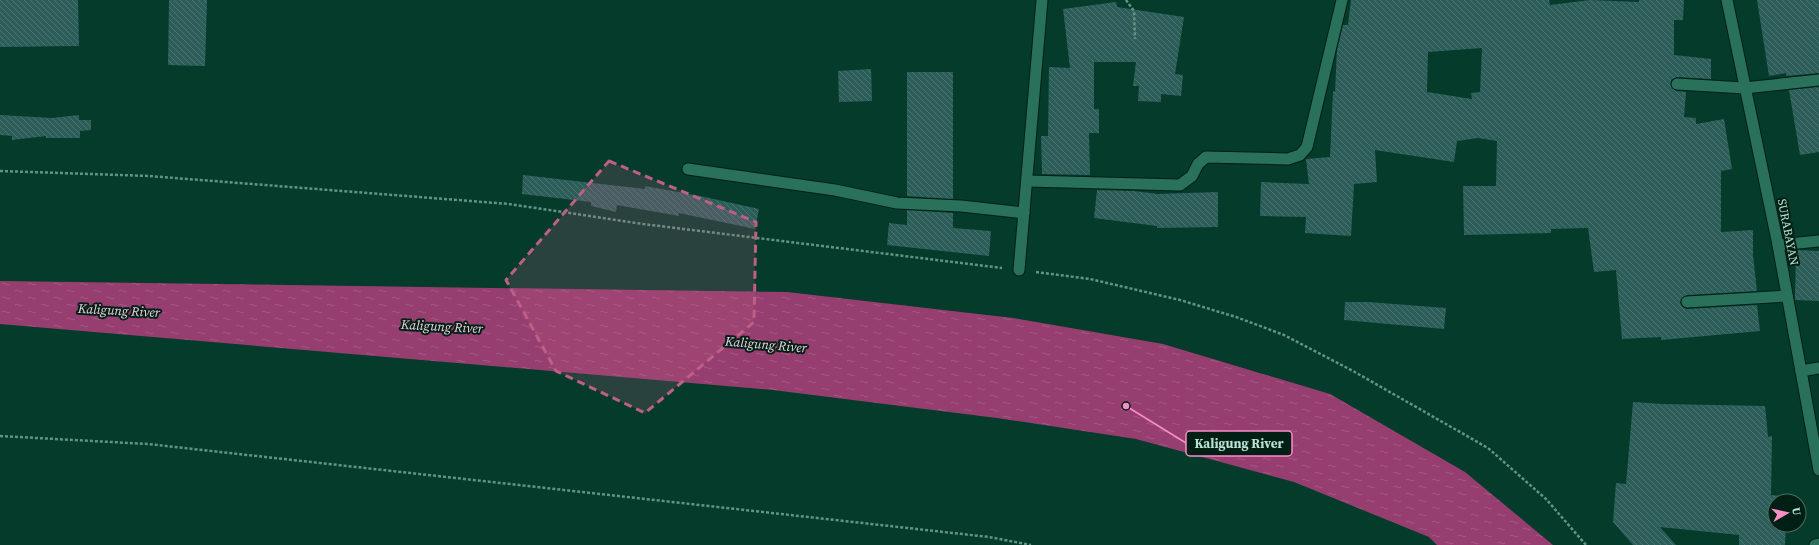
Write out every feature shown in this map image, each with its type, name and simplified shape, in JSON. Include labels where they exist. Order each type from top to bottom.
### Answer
[{"type":"street","points":[[1019,270],[1042,0]]},
{"type":"street","points":[[1026,182],[1180,185],[1192,176],[1198,164],[1206,157],[1288,159],[1300,155],[1307,147],[1342,0]]},
{"type":"street","name":"SURABAYAN","points":[[1727,0],[1744,88],[1778,245],[1819,470]]},
{"type":"street","points":[[1677,84],[1744,88],[1819,80]]},
{"type":"street","points":[[688,169],[835,190],[897,203],[961,206],[1024,213]]},
{"type":"street","points":[[1778,245],[1819,241]]},
{"type":"street","points":[[1687,302],[1787,296]]},
{"type":"street","points":[[1801,371],[1819,368]]},
{"type":"street","points":[[1815,545],[1819,544]]},
{"type":"path","points":[[1126,0],[1134,11],[1135,39]]},
{"type":"path","points":[[0,171],[149,176],[509,204],[643,224],[1090,279],[1180,300],[1236,317],[1284,335],[1353,371],[1488,448],[1546,499],[1586,545]]},
{"type":"path","points":[[0,436],[148,444],[989,538],[1031,545]]},
{"type":"highlighted area","points":[[609,161],[756,222],[754,322],[645,413],[556,371],[506,280]]},
{"type":"water","name":"Kaligung River","points":[[0,281],[787,292],[1013,318],[1163,344],[1330,394],[1465,472],[1553,545],[1437,545],[1429,537],[1294,482],[1136,439],[997,418],[773,390],[0,324]]},
{"type":"building","points":[[0,0],[78,0],[79,46],[0,47]]},
{"type":"building","points":[[169,0],[207,0],[205,66],[168,65]]},
{"type":"building","points":[[1351,0],[1549,0],[1550,5],[1590,0],[1639,2],[1639,0],[1684,0],[1683,20],[1674,20],[1674,55],[1711,59],[1711,79],[1677,77],[1671,80],[1671,87],[1676,91],[1686,92],[1684,117],[1696,118],[1696,124],[1724,119],[1732,169],[1721,171],[1721,232],[1753,230],[1753,255],[1757,291],[1687,295],[1681,299],[1680,303],[1687,309],[1757,305],[1760,331],[1661,340],[1661,337],[1622,339],[1616,270],[1594,272],[1588,228],[1551,229],[1551,233],[1464,235],[1463,186],[1496,186],[1497,141],[1478,138],[1457,141],[1454,162],[1375,150],[1377,182],[1354,184],[1351,236],[1305,233],[1306,217],[1260,216],[1261,182],[1309,184],[1306,159],[1330,157],[1333,91],[1335,92],[1337,50],[1343,25],[1348,25]],"holes":[[[1482,48],[1480,92],[1471,93],[1472,99],[1427,92],[1428,52]]]},
{"type":"building","points":[[1757,0],[1819,0],[1819,73],[1786,76],[1786,73],[1769,76]]},
{"type":"building","points":[[1116,2],[1117,7],[1184,17],[1175,74],[1183,75],[1181,96],[1161,94],[1161,102],[1138,101],[1139,86],[1133,86],[1136,62],[1094,62],[1094,109],[1099,109],[1099,133],[1089,133],[1090,175],[1042,174],[1041,136],[1048,136],[1049,67],[1070,68],[1063,9]]},
{"type":"building","points":[[871,69],[872,101],[839,102],[838,71]]},
{"type":"building","points":[[907,72],[953,72],[953,199],[907,196]]},
{"type":"building","points":[[1819,87],[1819,152],[1800,155],[1789,90]]},
{"type":"building","points":[[0,115],[52,118],[79,115],[79,120],[91,120],[91,130],[80,131],[80,138],[46,138],[46,136],[12,140],[12,136],[0,135]]},
{"type":"building","points":[[523,175],[645,189],[645,186],[759,209],[755,229],[679,213],[679,216],[617,205],[616,212],[591,206],[591,202],[522,194]]},
{"type":"building","points":[[1097,190],[1134,191],[1158,194],[1218,192],[1218,227],[1157,228],[1157,226],[1094,218]]},
{"type":"building","points":[[907,210],[953,213],[953,228],[991,231],[989,256],[887,245],[889,223],[907,225]]},
{"type":"building","points":[[1796,250],[1819,251],[1819,301],[1795,300]]},
{"type":"building","points":[[1345,302],[1368,302],[1446,308],[1444,329],[1344,320]]},
{"type":"building","points":[[1633,402],[1765,406],[1768,437],[1772,436],[1771,493],[1767,493],[1767,533],[1786,533],[1785,545],[1739,545],[1739,535],[1660,527],[1676,545],[1633,545],[1613,522],[1616,483],[1626,484]]},
{"type":"place","name":"Kaligung River","points":[[1126,406]]}]
